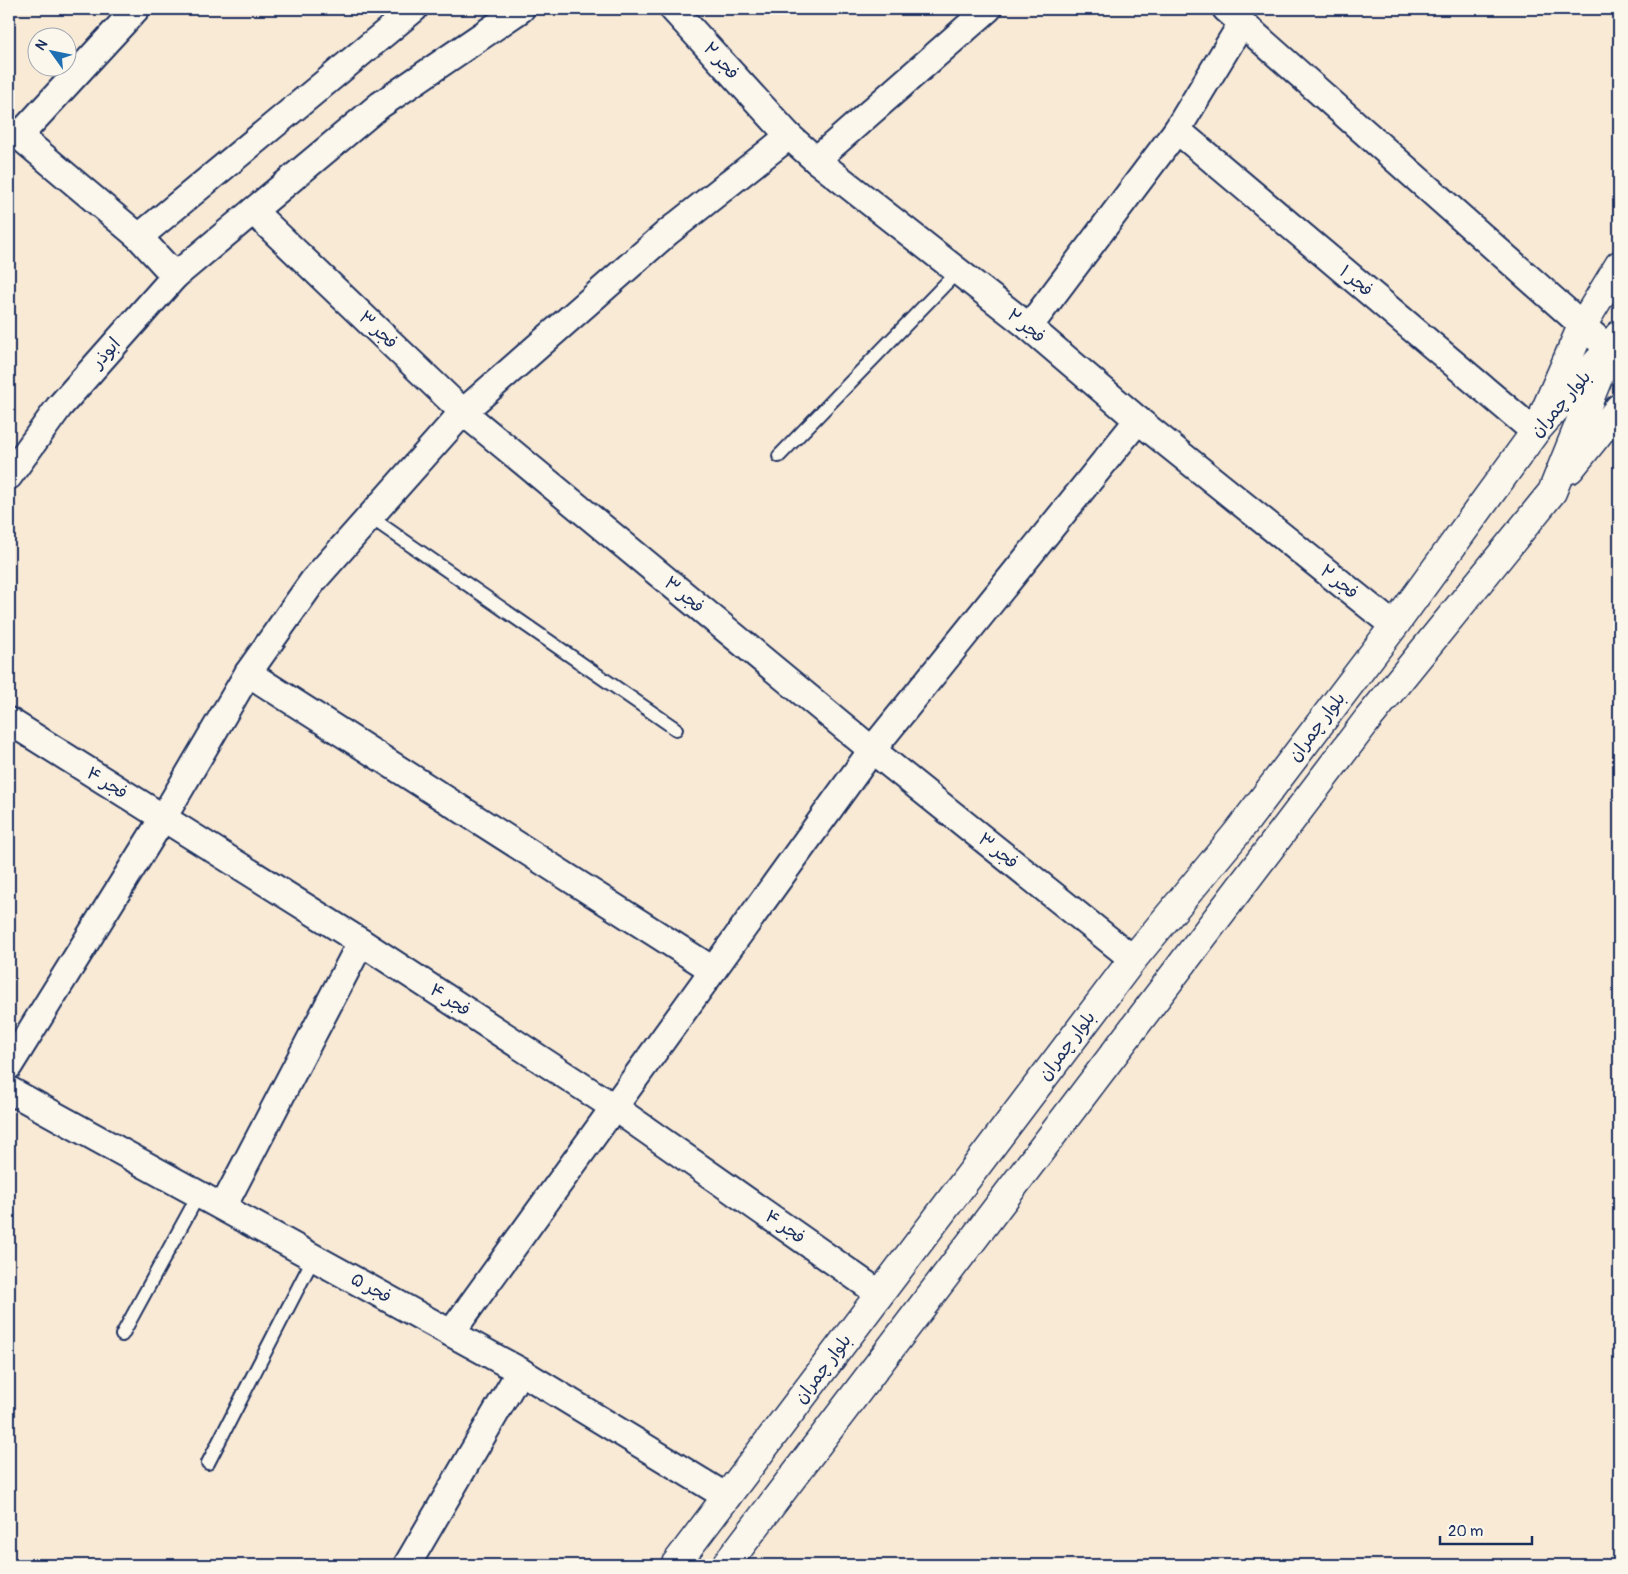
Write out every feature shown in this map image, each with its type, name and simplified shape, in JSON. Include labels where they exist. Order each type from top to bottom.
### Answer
[{"type":"main road","points":[[1535,432],[1582,326],[1619,266]]},
{"type":"main road","name":"بلوار چمران","points":[[675,1565],[1133,959],[1237,833],[1394,626],[1535,432],[1614,342]]},
{"type":"main road","name":"بلوار چمران","points":[[726,1565],[1368,719],[1552,492],[1614,342]]},
{"type":"main road","points":[[1552,492],[1619,408]]},
{"type":"street","points":[[136,9],[14,132],[140,236],[175,276]]},
{"type":"street","points":[[140,236],[414,9]]},
{"type":"street","name":"ابوذر","points":[[9,476],[59,407],[175,276],[380,105],[520,9]]},
{"type":"street","name":"فجر ۲","points":[[673,9],[790,136],[816,160],[1029,327],[1138,420],[1394,626]]},
{"type":"street","points":[[816,160],[988,9]]},
{"type":"street","points":[[1029,327],[1177,130],[1234,16],[1582,326],[1614,342]]},
{"type":"street","name":"فجر ۱","points":[[1177,130],[1535,432]]},
{"type":"street","points":[[9,1066],[163,818],[248,673],[313,581],[463,412],[668,232],[790,136]]},
{"type":"street","name":"فجر ۳","points":[[253,211],[463,412],[872,750],[1133,959]]},
{"type":"street","points":[[451,1333],[872,750],[1138,420]]},
{"type":"street","points":[[248,673],[713,970]]},
{"type":"street","name":"فجر ۴","points":[[9,721],[361,942],[615,1108],[880,1294]]},
{"type":"street","points":[[223,1207],[361,942]]},
{"type":"street","name":"فجر ۵","points":[[9,1090],[520,1371],[727,1497]]},
{"type":"street","points":[[407,1565],[520,1371]]},
{"type":"lane","points":[[779,456],[957,272]]},
{"type":"lane","points":[[370,517],[676,729]]},
{"type":"lane","points":[[122,1335],[199,1194]]},
{"type":"lane","points":[[208,1463],[314,1257]]}]
